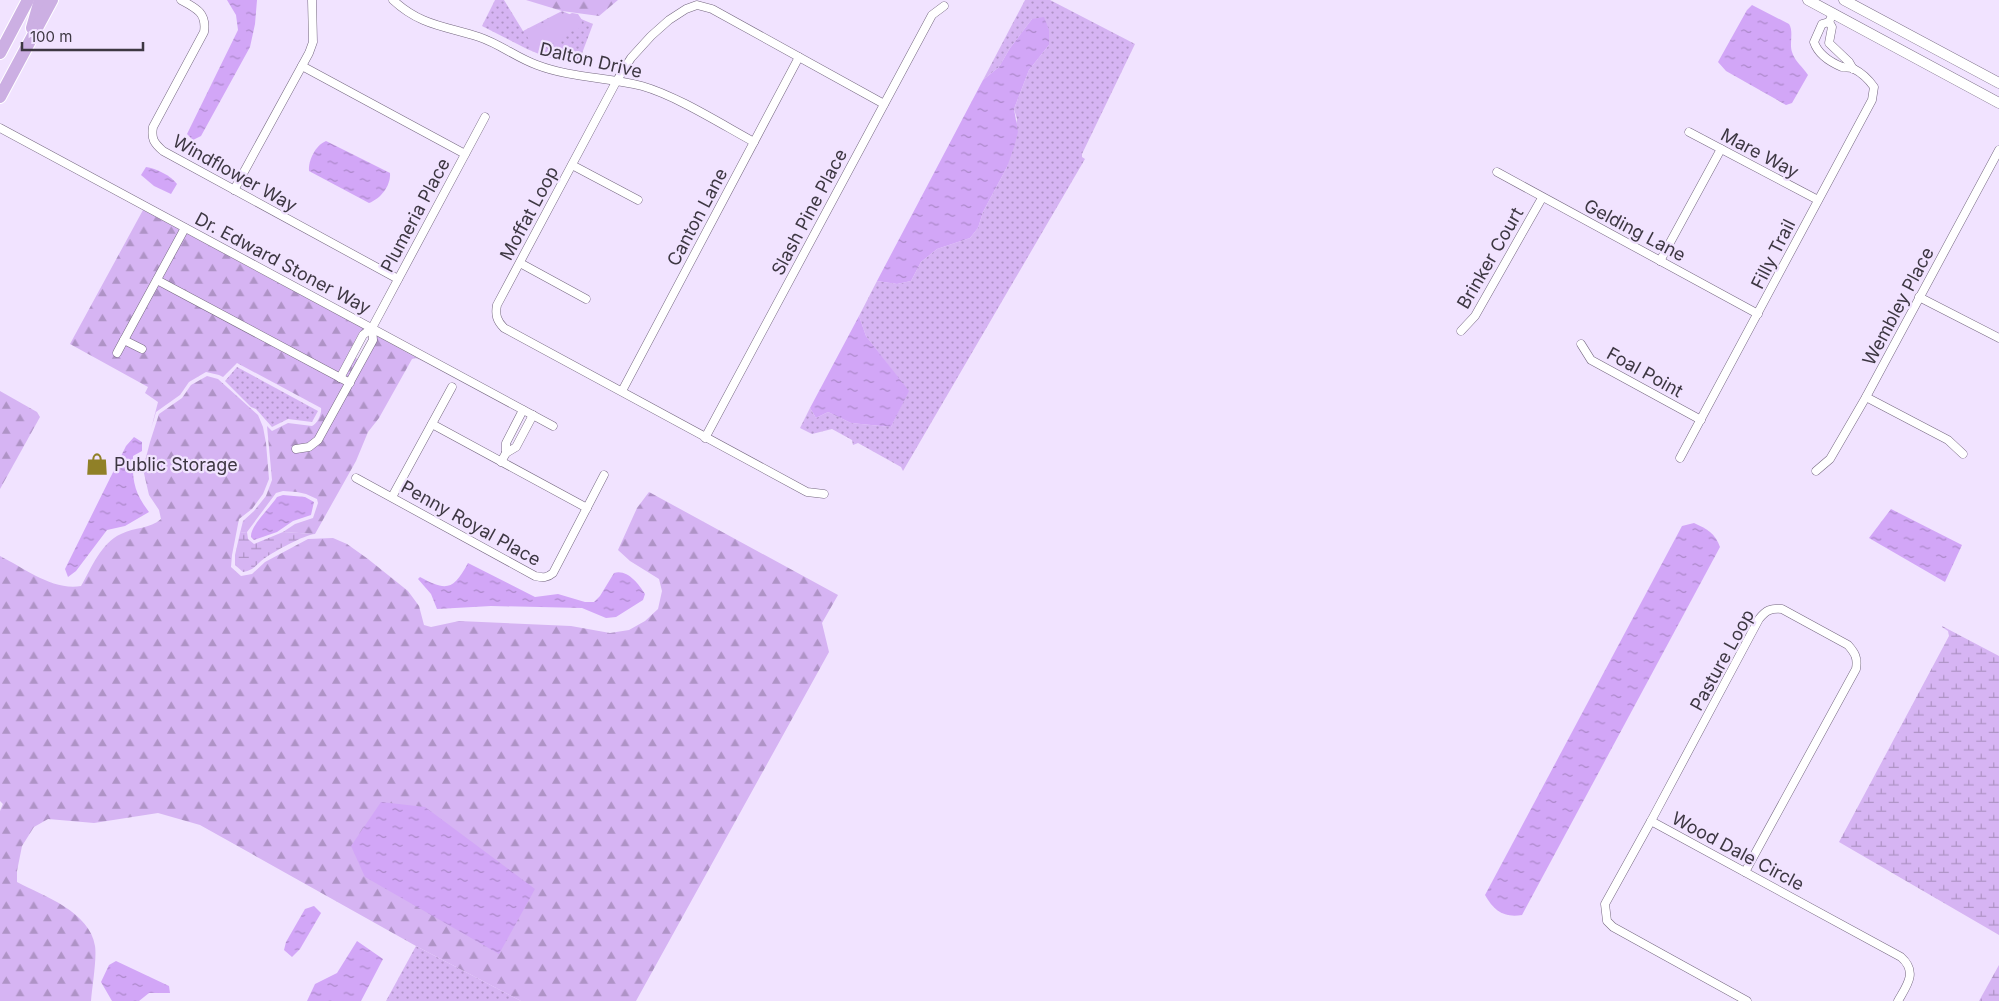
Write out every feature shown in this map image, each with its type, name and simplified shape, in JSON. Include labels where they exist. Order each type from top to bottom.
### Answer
[{"type":"main road","points":[[0,53],[28,0]]},
{"type":"main road","points":[[28,45],[40,0]]},
{"type":"main road","points":[[0,97],[52,0]]},
{"type":"street","name":"Windflower Way","points":[[182,0],[194,7],[202,15],[205,22],[204,32],[153,127],[152,137],[155,144],[163,151],[398,279]]},
{"type":"street","points":[[234,190],[302,66],[312,42],[312,0]]},
{"type":"street","name":"Dalton Drive","points":[[393,0],[419,20],[492,42],[537,65],[558,72],[641,86],[661,93],[754,142]]},
{"type":"street","points":[[1808,0],[1831,18],[1999,103]]},
{"type":"street","points":[[1844,0],[1999,83]]},
{"type":"street","name":"Moffat Loop","points":[[824,494],[807,492],[504,328],[498,322],[497,305],[616,82],[632,58],[651,36],[678,14],[696,5],[712,9],[884,104]]},
{"type":"street","name":"Slash Pine Place","points":[[706,438],[932,15],[944,6]]},
{"type":"street","points":[[1831,18],[1822,24],[1814,42],[1817,50],[1822,56],[1842,66],[1853,68]]},
{"type":"street","points":[[1829,43],[1832,27],[1831,18]]},
{"type":"street","points":[[1814,42],[1829,43],[1853,68]]},
{"type":"street","name":"Canton Lane","points":[[622,391],[799,57]]},
{"type":"street","points":[[302,66],[465,154]]},
{"type":"street","name":"Filly Trail","points":[[1680,458],[1872,100],[1874,87],[1867,78],[1853,68]]},
{"type":"street","name":"Plumeria Place","points":[[372,328],[484,118]]},
{"type":"street","name":"Dr. Edward Stoner Way","points":[[0,128],[552,426]]},
{"type":"street","name":"Mare Way","points":[[1689,132],[1818,200]]},
{"type":"street","points":[[1660,261],[1721,148]]},
{"type":"street","name":"Wembley Place","points":[[1816,471],[1830,459],[1866,397],[1999,150]]},
{"type":"street","points":[[572,165],[638,200]]},
{"type":"street","name":"Gelding Lane","points":[[1497,172],[1758,314]]},
{"type":"street","name":"Brinker Court","points":[[1461,331],[1475,316],[1542,198]]},
{"type":"street","points":[[117,352],[185,228]]},
{"type":"street","points":[[520,263],[586,299]]},
{"type":"street","points":[[157,280],[350,383]]},
{"type":"street","points":[[1919,297],[1999,338]]},
{"type":"street","points":[[340,378],[363,335],[372,328]]},
{"type":"street","points":[[296,449],[309,447],[318,440],[372,340],[372,328]]},
{"type":"street","points":[[124,340],[142,349]]},
{"type":"street","name":"Foal Point","points":[[1581,344],[1591,360],[1700,420]]},
{"type":"street","points":[[354,352],[363,357]]},
{"type":"street","points":[[392,497],[452,387]]},
{"type":"street","points":[[1866,397],[1948,440],[1963,454]]},
{"type":"street","points":[[501,462],[506,453],[508,438],[523,410]]},
{"type":"street","points":[[506,453],[516,447],[533,415]]},
{"type":"street","points":[[432,424],[587,508]]},
{"type":"street","points":[[513,429],[523,434]]},
{"type":"street","points":[[508,438],[518,444]]},
{"type":"street","name":"Penny Royal Place","points":[[356,478],[535,576],[542,578],[548,577],[553,573],[604,475]]},
{"type":"street","name":"Pasture Loop","points":[[1651,821],[1759,619],[1765,611],[1773,608],[1782,609],[1848,645],[1855,652],[1857,660],[1856,669],[1745,872]]},
{"type":"street","name":"Wood Dale Circle","points":[[1747,1001],[1613,927],[1607,921],[1606,904],[1651,821],[1902,957],[1908,963],[1911,973],[1909,982],[1898,1001]]},
{"type":"green space","points":[[495,0],[504,0],[523,31],[562,11],[593,24],[578,64],[546,57],[482,26]]},
{"type":"green space","points":[[526,0],[618,0],[599,16],[562,11]]},
{"type":"green space","points":[[1025,0],[1050,0],[1135,44],[1082,154],[1082,157],[1085,159],[903,471],[901,467],[858,443],[853,445],[852,440],[832,429],[812,434],[800,428],[810,408],[816,418],[828,412],[851,423],[891,427],[908,391],[866,336],[859,316],[877,281],[897,284],[911,281],[921,262],[937,249],[970,238],[978,228],[983,212],[1007,167],[1017,119],[1014,109],[1029,70],[1049,45],[1032,19],[1010,48],[999,67],[983,80]]},
{"type":"green space","points":[[561,13],[566,16],[572,13],[578,14],[582,20],[581,27],[575,31],[573,28],[570,34],[539,51],[534,50],[527,36],[528,31]]},
{"type":"green space","points":[[143,210],[364,329],[359,333],[348,354],[365,363],[376,342],[377,336],[424,362],[416,358],[412,359],[379,418],[368,432],[356,461],[315,534],[283,532],[295,524],[313,518],[318,503],[317,499],[306,494],[283,491],[276,493],[247,532],[240,533],[243,521],[266,496],[272,480],[267,426],[272,431],[288,423],[312,426],[319,418],[321,408],[237,363],[223,377],[206,372],[189,382],[180,395],[156,412],[151,429],[158,402],[145,393],[148,387],[70,344]]},
{"type":"green space","points":[[237,367],[318,411],[312,422],[288,419],[272,427],[256,409],[251,407],[225,381]]},
{"type":"green space","points":[[207,376],[218,379],[258,415],[263,427],[266,443],[269,479],[263,494],[252,509],[239,519],[232,555],[231,567],[241,576],[252,574],[265,562],[308,539],[333,538],[347,544],[408,591],[419,606],[424,625],[431,627],[459,621],[571,626],[610,633],[629,630],[645,621],[658,609],[662,591],[659,579],[630,561],[618,550],[637,508],[649,492],[838,595],[822,623],[829,652],[636,1001],[521,1001],[416,946],[200,825],[158,813],[94,823],[48,819],[34,827],[22,846],[17,871],[17,882],[64,906],[75,914],[91,934],[95,946],[95,965],[91,1001],[0,1001],[0,811],[3,804],[0,801],[0,556],[49,582],[70,587],[81,586],[102,549],[108,543],[121,534],[152,525],[161,519],[159,510],[149,495],[143,469],[159,414],[182,398],[191,385]]},
{"type":"green space","points":[[0,391],[37,412],[40,417],[0,489]]},
{"type":"green space","points":[[247,532],[248,539],[254,544],[283,532],[315,534],[304,537],[282,548],[253,568],[243,572],[235,565],[235,555],[240,533]]},
{"type":"green space","points":[[1942,626],[1999,656],[1999,935],[1839,842],[1949,636],[1948,631]]},
{"type":"green space","points":[[416,946],[521,1001],[386,1001]]},
{"type":"green space","points":[[1999,965],[1999,1001],[1979,1001]]},
{"type":"water","points":[[227,0],[257,0],[255,24],[250,47],[201,136],[193,140],[187,134],[238,30],[236,15]]},
{"type":"water","points":[[1752,5],[1789,24],[1792,52],[1795,59],[1808,75],[1792,103],[1786,105],[1726,71],[1718,62],[1747,10]]},
{"type":"water","points":[[1044,17],[1049,30],[1049,45],[1029,70],[1014,109],[1018,132],[1014,147],[1007,167],[983,212],[978,228],[970,238],[937,249],[921,262],[911,281],[897,284],[877,281],[983,80],[999,67],[1010,48],[1032,19]]},
{"type":"water","points":[[326,141],[390,173],[389,183],[381,195],[369,203],[309,171],[313,153]]},
{"type":"water","points":[[146,167],[167,175],[177,184],[171,194],[154,186],[141,175]]},
{"type":"water","points":[[859,316],[866,336],[909,391],[891,427],[851,423],[828,412],[816,418],[810,408]]},
{"type":"water","points":[[134,437],[142,442],[142,451],[133,456],[135,486],[149,512],[125,526],[107,530],[76,571],[68,577],[65,569],[126,446]]},
{"type":"water","points":[[283,495],[305,497],[314,502],[311,515],[293,521],[277,532],[254,540],[251,537],[257,522],[277,497]]},
{"type":"water","points":[[1891,509],[1962,545],[1945,582],[1869,538]]},
{"type":"water","points":[[1694,523],[1710,532],[1716,538],[1720,547],[1522,915],[1516,916],[1500,912],[1485,895],[1682,526]]},
{"type":"water","points":[[468,563],[535,597],[558,594],[585,602],[594,602],[600,596],[614,573],[619,572],[632,578],[645,594],[643,600],[616,617],[606,618],[582,608],[491,606],[437,609],[431,594],[418,579],[420,577],[436,585],[448,586],[458,579]]},
{"type":"water","points":[[381,802],[425,807],[535,889],[499,954],[365,877],[351,846]]},
{"type":"water","points":[[314,906],[321,913],[300,949],[292,957],[284,950],[286,942],[305,909]]},
{"type":"water","points":[[357,941],[383,959],[361,1001],[307,1001],[315,984],[337,973]]},
{"type":"water","points":[[116,961],[169,986],[170,993],[149,993],[139,1001],[112,1001],[101,982],[109,965]]},
{"type":"place","name":"Public Storage","points":[[97,464]]}]
